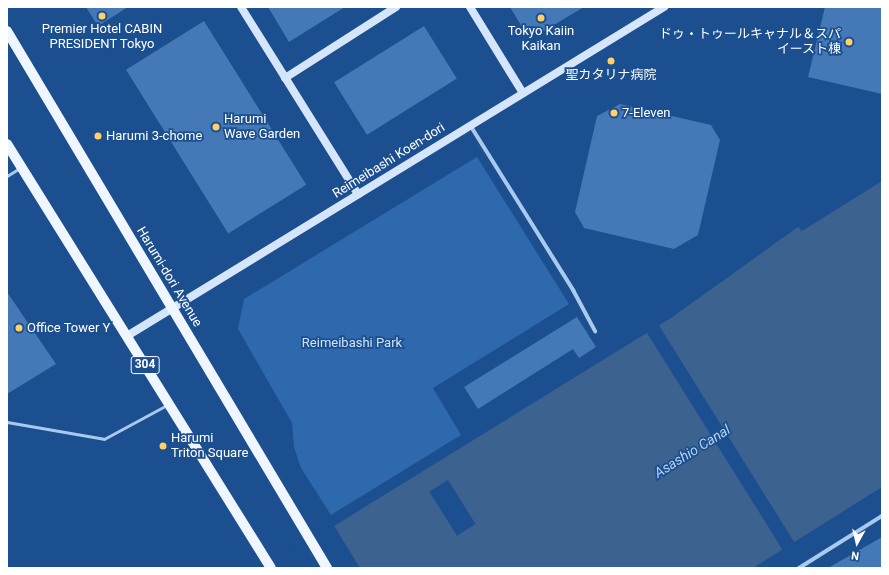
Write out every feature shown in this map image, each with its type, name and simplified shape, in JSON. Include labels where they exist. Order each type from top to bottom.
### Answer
[{"type":"main road","name":"Harumi-dori Avenue","points":[[7,31],[327,568]]},
{"type":"main road","name":"304","points":[[7,144],[269,565]]},
{"type":"street","points":[[241,7],[358,194]]},
{"type":"street","points":[[285,78],[396,7]]},
{"type":"street","points":[[470,7],[523,93]]},
{"type":"street","name":"Reimeibashi Koen-dori","points":[[126,336],[470,124],[664,7]]},
{"type":"street","points":[[470,124],[573,290],[595,331]]},
{"type":"street","points":[[799,568],[882,516]]},
{"type":"lane","points":[[7,176],[22,168]]},
{"type":"lane","points":[[7,422],[104,439],[169,404]]},
{"type":"green space","name":"Reimeibashi Park","points":[[477,157],[569,304],[433,388],[461,435],[331,515],[301,468],[294,447],[292,423],[238,329],[244,299]]},
{"type":"water","name":"Asashio Canal","points":[[882,181],[882,487],[753,568],[266,568],[671,318],[798,227],[802,231]]},
{"type":"pier","points":[[658,324],[795,544],[783,551],[646,331]]},
{"type":"pier","points":[[448,480],[476,524],[457,536],[429,492]]},
{"type":"pier","points":[[333,524],[360,568],[264,568],[265,566]]},
{"type":"building","name":"Premier Hotel CABIN PRESIDENT Tokyo","points":[[86,7],[128,7],[98,26]]},
{"type":"building","points":[[268,7],[345,7],[289,42]]},
{"type":"building","name":"Tokyo Kaiin Kaikan","points":[[510,7],[584,7],[542,32],[523,29]]},
{"type":"building","name":"ドゥ・トゥールキャナル＆スパ イースト棟","points":[[825,7],[882,7],[882,94],[808,77]]},
{"type":"building","name":"Harumi Wave Garden","points":[[204,21],[306,185],[228,233],[126,70]]},
{"type":"building","points":[[424,26],[457,79],[367,135],[334,82]]},
{"type":"building","points":[[620,104],[711,125],[720,140],[698,235],[674,249],[584,228],[575,212],[597,116]]},
{"type":"building","name":"Office Tower Y","points":[[7,292],[56,364],[7,394]]},
{"type":"building","points":[[577,317],[596,347],[579,358],[573,349],[478,409],[464,387]]},
{"type":"building","points":[[882,537],[882,568],[828,568]]},
{"type":"place","name":"Premier Hotel CABIN PRESIDENT Tokyo","points":[[102,16]]},
{"type":"place","name":"Tokyo Kaiin Kaikan","points":[[541,18]]},
{"type":"place","name":"ドゥ・トゥールキャナル＆スパ イースト棟","points":[[849,42]]},
{"type":"place","name":"聖カタリナ病院","points":[[611,61]]},
{"type":"place","name":"7-Eleven","points":[[614,113]]},
{"type":"place","name":"Harumi Wave Garden","points":[[216,127]]},
{"type":"place","name":"Harumi 3-chome","points":[[98,136]]},
{"type":"place","name":"Office Tower Y","points":[[19,328]]},
{"type":"place","name":"Harumi Triton Square","points":[[163,446]]}]
